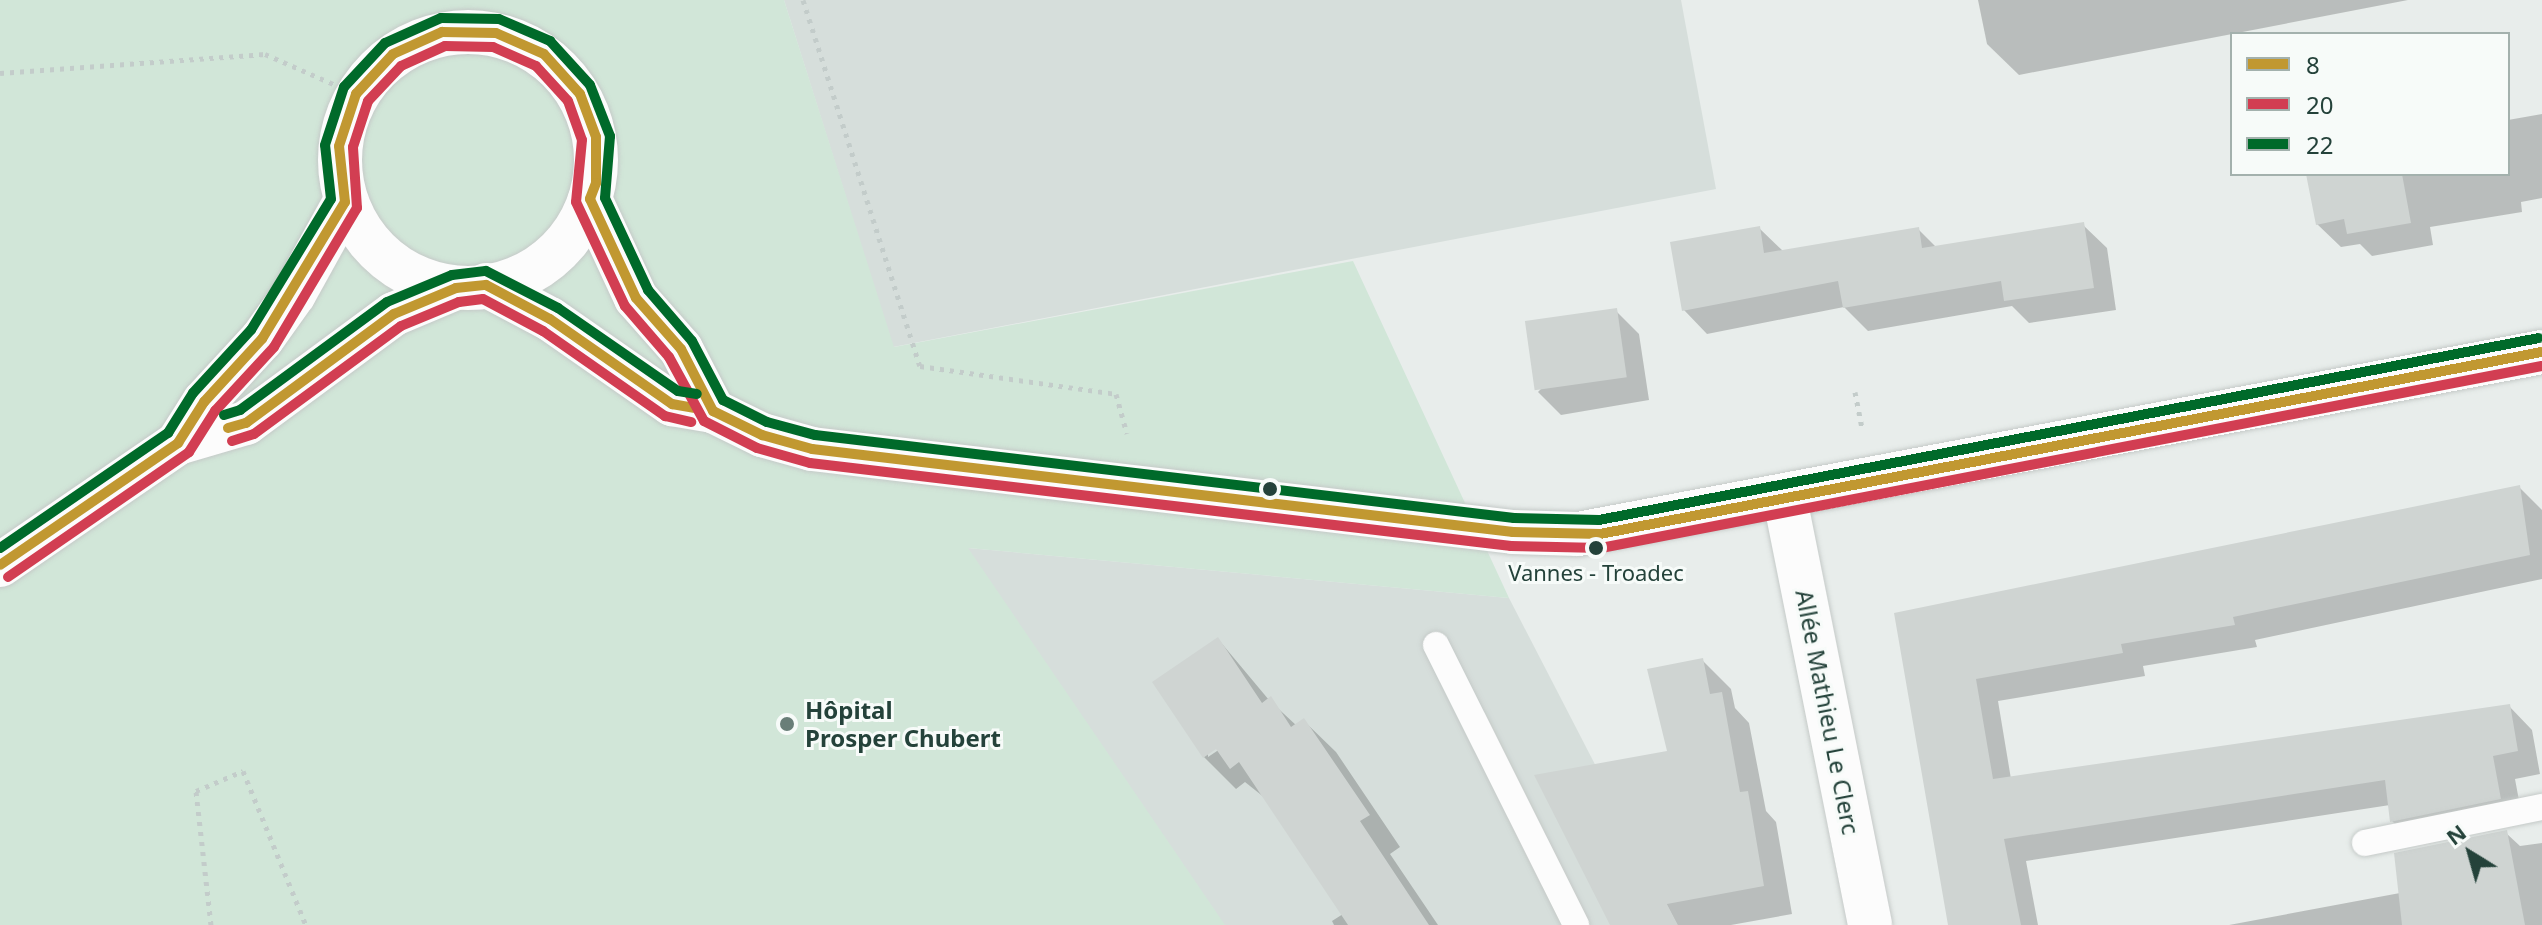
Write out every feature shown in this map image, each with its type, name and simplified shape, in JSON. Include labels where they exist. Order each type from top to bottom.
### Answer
[{"type":"street","points":[[0,565],[178,443],[246,423],[394,314],[471,287],[505,283],[553,257],[579,226],[596,183],[596,137],[580,94],[544,54],[496,33],[442,32],[393,54],[356,94],[339,146],[345,202],[362,234],[387,261],[419,280],[471,287],[550,319],[672,404],[713,411],[762,435],[812,449],[1513,532],[1578,534],[1785,499],[2542,352]]},
{"type":"street","points":[[590,199],[636,298],[681,349],[713,411]]},
{"type":"street","points":[[178,443],[204,402],[262,339],[294,294],[345,202]]},
{"type":"street","name":"Allée Mathieu Le Clerc","points":[[1785,499],[1870,925]]},
{"type":"lane","points":[[1436,645],[1576,925]]},
{"type":"lane","points":[[2365,843],[2542,807]]},
{"type":"path","points":[[803,0],[920,366],[1116,394],[1142,487]]},
{"type":"path","points":[[0,73],[265,54],[356,94]]},
{"type":"path","points":[[211,925],[196,791],[243,771],[306,925]]},
{"type":"shaded area","points":[[784,0],[1681,0],[1716,189],[893,347]]},
{"type":"shaded area","name":"Hôpital Prosper Chubert","points":[[968,548],[1509,598],[1678,925],[0,925]]},
{"type":"green space","points":[[0,0],[784,0],[894,347],[1353,261],[1509,598],[968,548],[1225,925],[0,925]]},
{"type":"building","points":[[2306,176],[2402,176],[2411,223],[2347,234],[2344,219],[2316,225]]},
{"type":"building","points":[[2084,222],[2094,288],[2004,301],[2001,281],[1843,308],[1838,281],[1682,311],[1670,242],[1760,226],[1764,253],[1919,227],[1922,248]]},
{"type":"building","points":[[1617,308],[1627,377],[1535,390],[1525,321]]},
{"type":"building","points":[[2520,485],[2530,555],[2233,617],[2235,625],[2121,644],[2123,653],[1976,679],[1993,779],[2510,704],[2518,751],[2493,756],[2501,799],[2390,822],[2385,780],[2004,839],[2021,925],[1948,925],[1894,613]]},
{"type":"building","points":[[1218,637],[1262,703],[1271,696],[1291,727],[1304,718],[1370,815],[1360,821],[1429,925],[1348,925],[1239,762],[1230,769],[1216,749],[1203,758],[1152,682]]},
{"type":"building","points":[[1703,658],[1710,694],[1722,692],[1740,792],[1748,791],[1764,886],[1667,904],[1678,925],[1610,925],[1534,775],[1667,751],[1647,669]]},
{"type":"building","points":[[2507,830],[2525,925],[2402,925],[2394,853]]},
{"type":"transit line","name":"22","points":[[0,548],[168,433],[193,393],[251,330],[331,199],[325,145],[344,87],[385,43],[441,18],[499,19],[550,41],[590,85],[610,136],[605,198],[648,290],[692,341],[723,400],[767,422],[815,435],[1514,518],[1599,520],[2539,338]]},
{"type":"transit line","name":"8","points":[[0,565],[178,443],[204,402],[262,339],[345,202],[339,146],[356,94],[393,54],[442,32],[496,33],[544,54],[580,94],[596,137],[596,183],[590,199],[636,298],[681,349],[713,411],[762,435],[812,449],[1513,532],[1600,534],[2542,352]]},
{"type":"transit line","name":"20","points":[[8,577],[189,452],[215,411],[274,347],[357,208],[353,147],[368,101],[401,66],[445,46],[493,47],[536,66],[568,101],[582,140],[576,202],[625,306],[669,357],[704,421],[757,448],[810,463],[1511,546],[1601,548],[2542,366]]},
{"type":"transit line","name":"22","points":[[224,415],[240,410],[387,302],[452,275],[486,271],[558,308],[678,391],[697,394]]},
{"type":"transit line","name":"8","points":[[228,428],[246,423],[394,314],[456,288],[486,285],[550,319],[672,404],[694,408]]},
{"type":"transit line","name":"20","points":[[232,441],[254,434],[401,326],[459,302],[483,299],[543,331],[665,416],[691,422]]},
{"type":"place","name":"Vannes - Troadec","points":[[1596,548]]},
{"type":"place","name":"Hôpital Prosper Chubert","points":[[787,724]]}]
